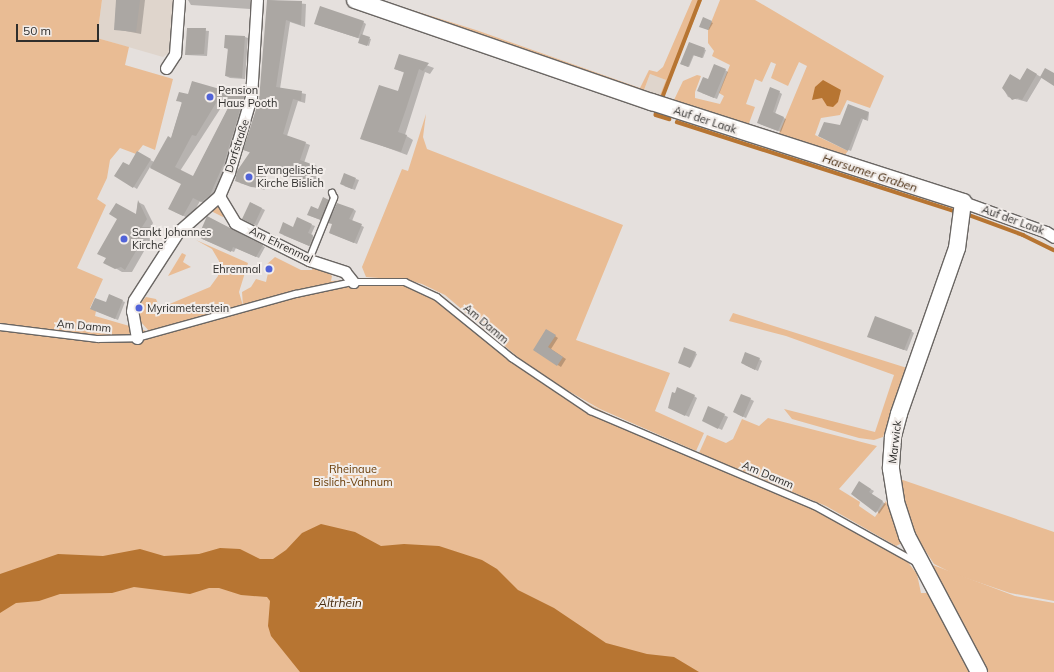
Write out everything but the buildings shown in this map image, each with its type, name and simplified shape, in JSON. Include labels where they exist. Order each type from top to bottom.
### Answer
[{"type":"main road","name":"Auf der Laak","points":[[355,0],[674,110],[964,202]]},
{"type":"main road","name":"Marwick","points":[[964,202],[957,248],[898,414],[893,437],[891,474],[896,502],[907,536],[979,672]]},
{"type":"street","points":[[166,68],[175,54],[179,0]]},
{"type":"street","name":"Dorfstraße","points":[[219,196],[250,104],[257,0]]},
{"type":"street","points":[[137,338],[132,311],[134,300],[178,232],[219,196]]},
{"type":"street","name":"Am Ehrenmal","points":[[219,196],[235,223],[309,260],[345,272],[353,282]]},
{"type":"street","name":"Auf der Laak","points":[[964,202],[1051,231]]},
{"type":"lane","points":[[309,260],[334,198],[332,193]]},
{"type":"lane","name":"Am Damm","points":[[0,327],[98,339],[137,338],[203,322],[296,294],[353,282],[405,282],[437,296],[512,358],[591,411],[815,506],[923,566]]},
{"type":"shaded area","points":[[102,0],[175,0],[170,52],[163,57],[97,38]]},
{"type":"shaded area","points":[[650,74],[666,80],[660,95],[644,90]]},
{"type":"green space","name":"Rheinaue Bislich-Vahnum","points":[[0,0],[102,0],[97,38],[129,47],[125,65],[173,79],[155,150],[143,145],[136,154],[120,148],[110,160],[107,178],[97,199],[106,205],[77,268],[103,279],[90,308],[96,311],[95,316],[150,332],[140,321],[138,313],[139,305],[146,297],[156,299],[160,308],[210,287],[218,276],[219,261],[212,249],[196,240],[248,263],[239,292],[243,306],[242,292],[251,287],[256,279],[266,282],[268,273],[272,272],[271,268],[266,269],[265,266],[275,257],[301,270],[312,270],[314,266],[326,271],[332,276],[331,281],[379,278],[366,277],[362,267],[402,169],[408,171],[426,114],[423,137],[427,149],[623,225],[576,340],[670,373],[655,411],[704,433],[696,451],[600,409],[551,381],[556,387],[614,417],[838,515],[897,548],[917,574],[921,593],[929,593],[971,672],[0,672]],"holes":[[[399,279],[422,284],[445,295],[526,364],[437,292]]]},
{"type":"green space","points":[[380,0],[476,30],[640,88],[649,70],[657,72],[663,67],[692,0],[702,0],[664,96],[668,98],[666,102]],"holes":[[[650,74],[666,80],[660,95],[644,90]]]},
{"type":"green space","points":[[720,0],[755,0],[884,76],[870,108],[847,100],[840,115],[821,118],[815,135],[848,151],[843,157],[778,136],[807,66],[799,62],[788,86],[771,78],[776,64],[771,62],[762,82],[755,79],[746,104],[755,107],[748,126],[674,100],[683,81],[697,75],[701,76],[695,92],[695,98],[720,104],[724,96],[719,93],[730,65],[712,56],[714,51],[708,43],[708,30]]},
{"type":"green space","points":[[217,203],[224,215],[223,217],[213,212],[213,206]]},
{"type":"green space","points":[[182,253],[186,255],[183,262],[191,267],[168,276]]},
{"type":"green space","points":[[733,313],[907,368],[883,437],[874,440],[859,438],[792,419],[784,409],[875,432],[894,375],[786,336],[729,321]]},
{"type":"green space","points":[[768,418],[877,446],[839,489],[860,502],[859,506],[875,517],[886,501],[902,543],[896,546],[826,506],[699,453],[707,435],[726,443],[733,439],[742,419],[759,426]]},
{"type":"green space","points":[[900,479],[1054,532],[1054,601],[1010,593],[954,574],[934,564],[915,535],[904,502]]},
{"type":"green space","points":[[933,565],[1015,596],[1054,603],[1054,672],[983,672],[949,604]]},
{"type":"water","points":[[823,80],[841,90],[838,102],[833,107],[827,106],[822,98],[812,100],[815,87]]},
{"type":"water","name":"Altrhein","points":[[321,524],[355,532],[381,546],[404,544],[439,546],[482,560],[497,569],[518,590],[554,608],[606,643],[647,654],[674,657],[699,672],[300,672],[271,636],[268,626],[270,601],[267,597],[241,595],[219,588],[209,588],[190,594],[134,587],[112,593],[60,594],[39,601],[16,603],[0,613],[0,574],[58,554],[103,556],[140,549],[164,556],[199,554],[220,548],[240,549],[260,559],[273,559],[286,550],[302,533]]},
{"type":"waterway","name":"Harsumer Graben","points":[[661,101],[700,0]]},
{"type":"waterway","name":"Harsumer Graben","points":[[658,108],[656,115],[669,119]]},
{"type":"waterway","name":"Harsumer Graben","points":[[677,122],[958,212]]},
{"type":"waterway","name":"Harsumer Graben","points":[[966,214],[1023,235],[1054,250]]},
{"type":"place","name":"Pension Haus Pooth","points":[[210,97]]},
{"type":"place","name":"Evangelische Kirche Bislich","points":[[249,177]]},
{"type":"place","name":"Sankt Johannes Kirche","points":[[124,239]]},
{"type":"place","name":"Ehrenmal","points":[[269,269]]},
{"type":"place","name":"Myriameterstein","points":[[139,308]]}]
